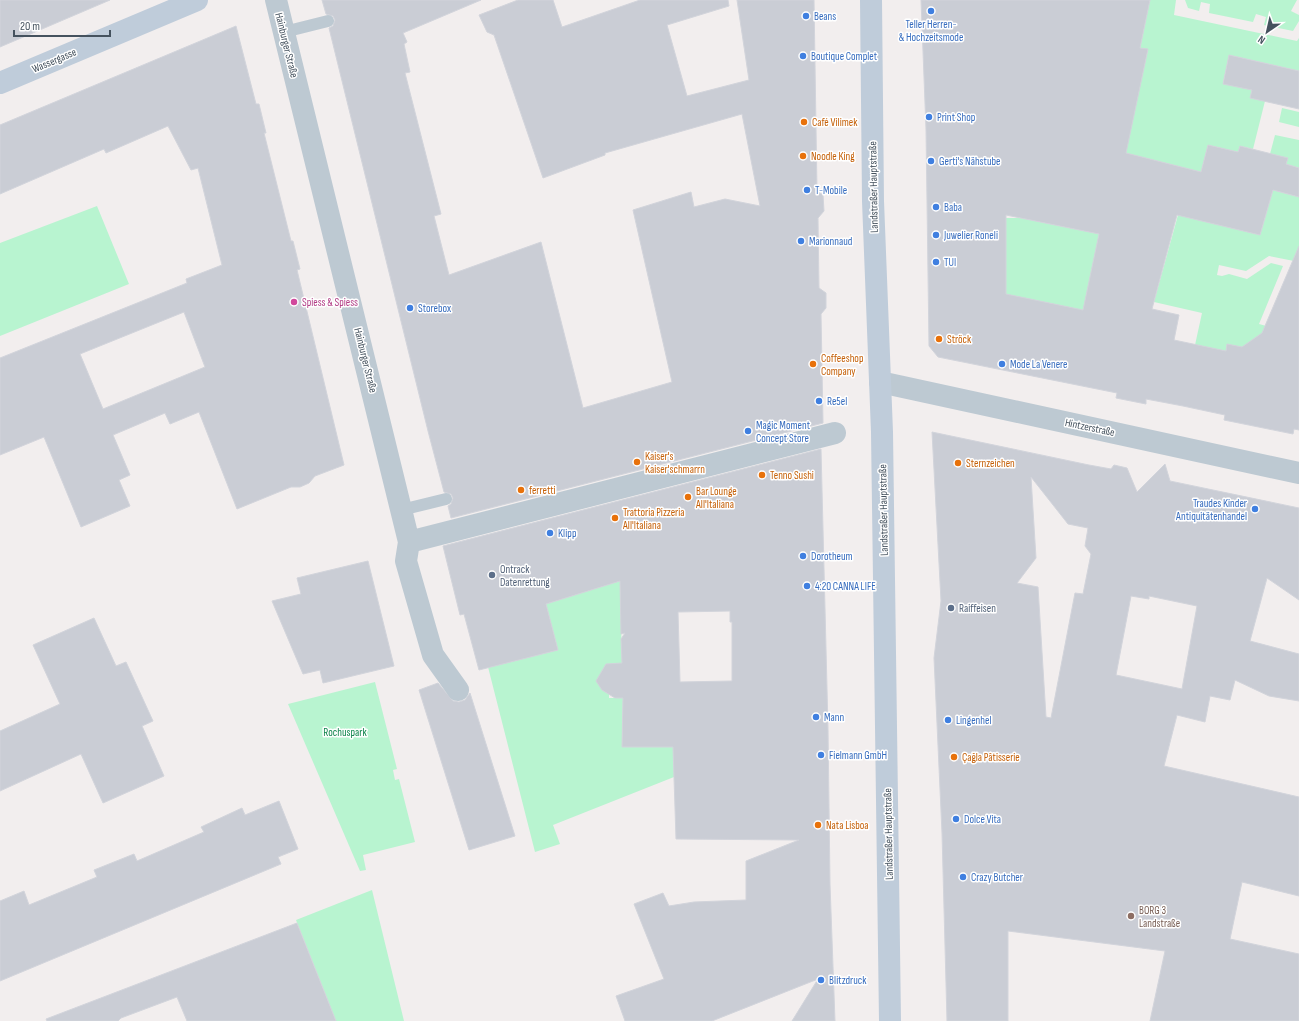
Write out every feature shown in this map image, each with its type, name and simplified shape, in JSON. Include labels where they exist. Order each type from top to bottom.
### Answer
[{"type":"main road","name":"Wassergasse","points":[[0,83],[197,0]]},
{"type":"main road","name":"Landstraßer Hauptstraße","points":[[870,0],[873,201],[880,382],[890,1021]]},
{"type":"street","name":"Hainburger Straße","points":[[276,0],[363,349],[409,542],[406,562],[433,655],[458,690]]},
{"type":"street","name":"Hintzerstraße","points":[[880,382],[1299,473]]},
{"type":"street","points":[[409,542],[835,433]]},
{"type":"lane","points":[[284,32],[328,21]]},
{"type":"lane","points":[[401,510],[446,499]]},
{"type":"green space","points":[[1150,0],[1176,0],[1174,15],[1297,41],[1299,38],[1299,71],[1229,55],[1223,83],[1252,90],[1250,98],[1265,101],[1253,149],[1240,146],[1238,152],[1208,145],[1201,172],[1118,151],[1134,113],[1148,50],[1140,48]]},
{"type":"green space","points":[[1185,0],[1297,0],[1291,11],[1299,15],[1299,21],[1293,31],[1264,25],[1266,17],[1256,14],[1253,22],[1209,13],[1210,4],[1201,2],[1199,11],[1188,8]]},
{"type":"green space","points":[[1282,108],[1299,112],[1299,127],[1279,122]]},
{"type":"green space","points":[[1275,135],[1299,140],[1299,168],[1286,164],[1288,158],[1270,154]]},
{"type":"green space","points":[[1273,190],[1299,197],[1299,262],[1269,256],[1246,271],[1219,265],[1217,275],[1222,276],[1229,274],[1247,279],[1271,263],[1283,266],[1259,324],[1278,329],[1245,348],[1227,344],[1226,351],[1195,345],[1202,313],[1154,302],[1178,215],[1260,235]]},
{"type":"green space","points":[[97,206],[129,284],[0,336],[0,243]]},
{"type":"green space","points":[[1002,218],[1021,218],[1099,234],[1091,321],[1053,304],[1043,302],[998,302],[1006,273],[1006,247]]},
{"type":"green space","points":[[620,581],[622,663],[598,678],[602,690],[609,694],[609,698],[623,698],[622,747],[735,747],[755,769],[674,777],[553,825],[560,844],[535,852],[488,667],[558,650],[546,604]]},
{"type":"green space","name":"Rochuspark","points":[[375,682],[397,769],[393,770],[395,780],[399,779],[415,842],[363,855],[366,870],[360,871],[288,704]]},
{"type":"green space","points":[[372,890],[404,1021],[336,1021],[296,920]]},
{"type":"building","points":[[0,0],[110,0],[0,47]]},
{"type":"building","points":[[322,0],[481,0],[403,33],[407,42],[404,44],[410,72],[405,73],[441,214],[434,216],[449,275],[541,242],[583,408],[672,382],[633,210],[691,192],[694,207],[725,199],[760,206],[742,114],[605,153],[605,155],[543,178],[494,35],[487,32],[479,15],[518,0],[553,0],[562,27],[640,0],[728,0],[729,6],[667,25],[687,96],[749,80],[737,0],[814,0],[817,191],[823,195],[824,211],[818,218],[819,288],[826,293],[826,308],[821,314],[823,423],[451,518],[448,506],[451,504],[453,498],[451,494],[444,492],[329,28],[333,26],[335,20],[333,16],[326,14]]},
{"type":"building","points":[[921,0],[1150,0],[1140,48],[1148,49],[1126,153],[1201,172],[1208,145],[1238,152],[1240,146],[1288,158],[1286,164],[1299,168],[1299,197],[1273,190],[1260,235],[1177,215],[1152,309],[1179,315],[1174,340],[1226,351],[1227,344],[1242,347],[1262,333],[1299,246],[1299,430],[1294,429],[1293,434],[1224,420],[1225,415],[1146,399],[1146,404],[1116,398],[1117,393],[938,357],[929,346],[926,129]],"holes":[[[1006,215],[1099,234],[1083,310],[1006,294]]]},
{"type":"building","points":[[236,26],[256,104],[259,104],[266,133],[264,133],[291,241],[293,241],[300,269],[297,270],[344,465],[315,476],[309,483],[300,487],[291,487],[237,509],[199,412],[170,424],[165,413],[113,435],[130,475],[119,480],[130,506],[81,527],[44,437],[0,455],[0,358],[187,283],[186,279],[222,265],[198,168],[191,170],[168,126],[106,153],[104,149],[0,194],[0,125]],"holes":[[[184,312],[205,367],[103,409],[80,354]]]},
{"type":"building","points":[[1229,55],[1299,71],[1299,109],[1250,98],[1252,90],[1223,84]]},
{"type":"building","points":[[932,432],[1089,465],[1111,469],[1114,465],[1127,468],[1137,492],[1165,464],[1170,481],[1299,508],[1299,600],[1267,578],[1250,641],[1299,654],[1299,701],[1269,696],[1235,680],[1230,700],[1210,696],[1205,722],[1177,715],[1164,766],[1299,797],[1299,896],[1242,882],[1230,939],[1299,954],[1299,1021],[1150,1021],[1165,951],[1008,931],[1008,1021],[947,1021],[942,833],[934,658],[941,601]],"holes":[[[1031,477],[1068,524],[1088,528],[1085,546],[1091,554],[1083,594],[1075,593],[1051,718],[1046,717],[1038,587],[1017,583],[1036,558]],[[1131,596],[1149,599],[1149,596],[1197,606],[1182,689],[1116,675]]]},
{"type":"building","points":[[821,449],[828,728],[830,884],[835,1021],[792,1021],[818,979],[712,1021],[625,1021],[616,996],[664,979],[634,904],[663,893],[669,906],[694,902],[746,900],[746,861],[799,840],[676,839],[673,747],[622,747],[623,698],[615,698],[602,690],[596,681],[606,664],[622,663],[621,639],[625,633],[621,634],[620,581],[546,604],[558,650],[479,670],[464,614],[460,615],[443,546]],"holes":[[[730,611],[730,622],[732,622],[732,681],[680,682],[678,612]]]},
{"type":"building","points":[[368,561],[394,666],[323,683],[320,670],[303,674],[272,601],[301,594],[297,578]]},
{"type":"building","points":[[94,618],[116,666],[126,662],[153,721],[142,726],[164,776],[103,803],[81,754],[0,791],[0,731],[60,704],[33,645]]},
{"type":"building","points":[[438,683],[453,701],[459,702],[465,700],[470,693],[515,836],[469,850],[419,690]]},
{"type":"building","points":[[279,801],[298,849],[278,857],[281,864],[0,981],[0,901],[24,891],[29,905],[97,877],[94,870],[134,854],[137,861],[204,832],[201,827],[242,808],[245,815]]},
{"type":"building","points":[[297,923],[336,1021],[187,1021],[177,997],[121,1018],[118,1021],[47,1021],[46,1019]]},
{"type":"place","name":"Teller Herren- & Hochzeitsmode","points":[[931,11]]},
{"type":"place","name":"Beans","points":[[806,16]]},
{"type":"place","name":"Boutique Complet","points":[[803,56]]},
{"type":"place","name":"Print Shop","points":[[929,117]]},
{"type":"place","name":"Café Vilimek","points":[[804,122]]},
{"type":"place","name":"Noodle King","points":[[803,156]]},
{"type":"place","name":"Gerti's Nähstube","points":[[931,161]]},
{"type":"place","name":"T-Mobile","points":[[807,190]]},
{"type":"place","name":"Baba","points":[[936,207]]},
{"type":"place","name":"Juwelier Roneli","points":[[936,235]]},
{"type":"place","name":"Marionnaud","points":[[801,241]]},
{"type":"place","name":"TUI","points":[[936,262]]},
{"type":"place","name":"Spiess & Spiess","points":[[294,302]]},
{"type":"place","name":"Storebox","points":[[410,308]]},
{"type":"place","name":"Ströck","points":[[939,339]]},
{"type":"place","name":"Coffeeshop Company","points":[[813,364]]},
{"type":"place","name":"Mode La Venere","points":[[1002,364]]},
{"type":"place","name":"Re5el","points":[[819,401]]},
{"type":"place","name":"Magic Moment Concept Store","points":[[748,431]]},
{"type":"place","name":"Kaiser's Kaiser'schmarrn","points":[[637,462]]},
{"type":"place","name":"Sternzeichen","points":[[958,463]]},
{"type":"place","name":"Tenno Sushi","points":[[762,475]]},
{"type":"place","name":"ferretti","points":[[521,490]]},
{"type":"place","name":"Bar Lounge All'Italiana","points":[[688,497]]},
{"type":"place","name":"Traudes Kinder Antiquitätenhandel","points":[[1255,509]]},
{"type":"place","name":"Trattoria Pizzeria All'Italiana","points":[[615,518]]},
{"type":"place","name":"Klipp","points":[[550,533]]},
{"type":"place","name":"Dorotheum","points":[[803,556]]},
{"type":"place","name":"Ontrack Datenrettung","points":[[492,575]]},
{"type":"place","name":"4:20 CANNA LIFE","points":[[807,586]]},
{"type":"place","name":"Raiffeisen","points":[[951,608]]},
{"type":"place","name":"Mann","points":[[816,717]]},
{"type":"place","name":"Lingenhel","points":[[948,720]]},
{"type":"place","name":"Fielmann GmbH","points":[[821,755]]},
{"type":"place","name":"Çağla Pâtisserie","points":[[954,757]]},
{"type":"place","name":"Dolce Vita","points":[[956,819]]},
{"type":"place","name":"Nata Lisboa","points":[[818,825]]},
{"type":"place","name":"Crazy Butcher","points":[[963,877]]},
{"type":"place","name":"BORG 3 Landstraße","points":[[1131,916]]},
{"type":"place","name":"Blitzdruck","points":[[821,980]]}]
